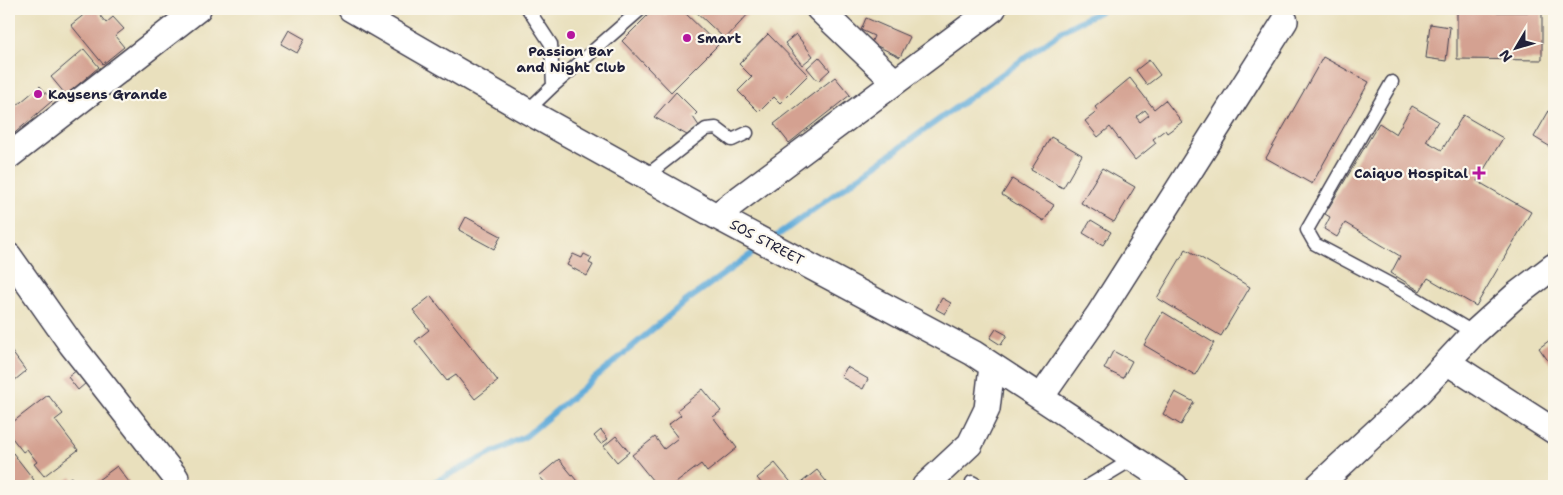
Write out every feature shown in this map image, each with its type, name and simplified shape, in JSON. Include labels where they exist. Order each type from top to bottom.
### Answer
[{"type":"street","points":[[9,156],[198,9]]},
{"type":"street","name":"SOS STREET","points":[[351,9],[527,111],[716,216],[973,353],[1175,486]]},
{"type":"street","points":[[819,9],[896,82]]},
{"type":"street","points":[[716,216],[993,9]]},
{"type":"street","points":[[1040,397],[1099,314],[1285,20]]},
{"type":"street","points":[[9,256],[71,344],[176,478]]},
{"type":"street","points":[[1318,486],[1418,393],[1474,333],[1516,295],[1554,266]]},
{"type":"street","points":[[1447,362],[1554,431]]},
{"type":"street","points":[[925,486],[970,444],[987,409],[992,366]]},
{"type":"lane","points":[[528,9],[551,44],[553,86]]},
{"type":"lane","points":[[527,111],[641,9]]},
{"type":"lane","points":[[1392,82],[1307,230],[1315,244],[1474,333]]},
{"type":"lane","points":[[646,176],[706,129],[716,128],[732,140],[747,133]]},
{"type":"lane","points":[[1088,486],[1133,459]]},
{"type":"building","points":[[91,9],[95,9],[106,23],[113,17],[124,29],[115,36],[124,47],[103,64],[71,25]]},
{"type":"building","points":[[654,9],[659,9],[665,15],[671,9],[681,9],[718,45],[671,92],[622,41]]},
{"type":"building","points":[[693,9],[748,9],[751,11],[725,39]]},
{"type":"building","points":[[1457,12],[1542,12],[1542,60],[1457,59]]},
{"type":"building","points":[[866,18],[910,37],[900,57],[871,43],[874,36],[861,30]]},
{"type":"building","points":[[1430,24],[1450,27],[1446,61],[1426,58]]},
{"type":"building","points":[[289,30],[305,39],[297,53],[281,44]]},
{"type":"building","points":[[768,34],[808,75],[780,103],[774,97],[759,112],[738,91],[752,77],[739,64]]},
{"type":"building","points":[[796,34],[813,56],[802,65],[785,43]]},
{"type":"building","points":[[84,49],[99,67],[66,95],[51,77]]},
{"type":"building","points":[[819,57],[830,70],[818,81],[807,68]]},
{"type":"building","points":[[1323,57],[1369,82],[1312,184],[1266,158]]},
{"type":"building","points":[[1149,60],[1160,75],[1147,85],[1136,70]]},
{"type":"building","points":[[835,77],[850,95],[789,143],[774,124]]},
{"type":"building","points":[[1130,78],[1154,109],[1165,100],[1182,122],[1167,133],[1165,130],[1153,139],[1156,143],[1135,160],[1110,127],[1098,137],[1085,121],[1098,111],[1095,107]],"holes":[[[1145,110],[1149,115],[1140,122],[1136,117]]]},
{"type":"building","points":[[40,86],[52,101],[9,138],[9,112]]},
{"type":"building","points":[[676,92],[697,113],[693,117],[699,126],[687,135],[654,117]]},
{"type":"building","points":[[1554,102],[1554,149],[1534,137]]},
{"type":"building","points":[[1412,106],[1438,121],[1426,141],[1442,150],[1463,115],[1503,138],[1477,181],[1531,212],[1476,306],[1428,278],[1420,291],[1391,273],[1400,256],[1345,223],[1337,237],[1324,229],[1330,217],[1325,214],[1379,123],[1396,134]]},
{"type":"building","points":[[1051,137],[1082,155],[1063,188],[1031,170]]},
{"type":"building","points":[[1102,168],[1135,187],[1114,222],[1081,203]]},
{"type":"building","points":[[1012,179],[1054,205],[1044,221],[1002,195]]},
{"type":"building","points":[[466,217],[501,236],[494,249],[459,230]]},
{"type":"building","points":[[1091,220],[1111,232],[1103,245],[1083,233]]},
{"type":"building","points":[[1186,249],[1250,287],[1221,336],[1157,298]]},
{"type":"building","points":[[573,254],[582,258],[584,254],[592,258],[589,263],[593,265],[587,276],[567,265]]},
{"type":"building","points":[[431,296],[498,381],[475,399],[456,375],[447,381],[415,341],[429,330],[413,310]]},
{"type":"building","points":[[942,298],[951,303],[945,314],[936,309]]},
{"type":"building","points":[[1163,312],[1214,343],[1195,375],[1144,345]]},
{"type":"building","points":[[996,329],[1007,335],[1001,345],[990,338]]},
{"type":"building","points":[[1554,337],[1554,369],[1539,348]]},
{"type":"building","points":[[9,348],[26,371],[9,385]]},
{"type":"building","points":[[1113,351],[1132,361],[1123,378],[1104,369]]},
{"type":"building","points":[[847,367],[868,379],[863,389],[841,377]]},
{"type":"building","points":[[77,370],[86,383],[78,390],[68,377]]},
{"type":"building","points":[[703,389],[721,411],[713,417],[737,448],[707,472],[701,464],[672,486],[657,486],[632,455],[655,437],[664,449],[678,438],[668,425],[681,415],[677,410]]},
{"type":"building","points":[[1175,392],[1194,402],[1181,425],[1163,414]]},
{"type":"building","points":[[48,395],[63,414],[55,420],[78,450],[44,476],[34,464],[37,462],[27,449],[23,452],[9,434],[9,425]]},
{"type":"building","points":[[601,430],[608,439],[601,444],[594,436]]},
{"type":"building","points":[[616,436],[629,452],[617,462],[604,446]]},
{"type":"building","points":[[13,453],[34,480],[25,486],[9,486],[9,456]]},
{"type":"building","points":[[559,459],[581,486],[548,486],[539,476]]},
{"type":"building","points":[[775,463],[794,486],[764,486],[757,478]]},
{"type":"building","points":[[117,466],[132,486],[90,486]]},
{"type":"building","points":[[817,470],[830,486],[797,486]]},
{"type":"building","points":[[71,477],[79,486],[58,486]]},
{"type":"waterway","points":[[771,240],[1065,29],[1104,9]]},
{"type":"waterway","points":[[426,486],[526,436],[685,302],[761,247]]},
{"type":"place","name":"Passion Bar and Night Club","points":[[571,35]]},
{"type":"place","name":"Smart","points":[[687,38]]},
{"type":"place","name":"Kaysens Grande","points":[[38,94]]},
{"type":"place","name":"Caiquo Hospital","points":[[1479,173]]}]
